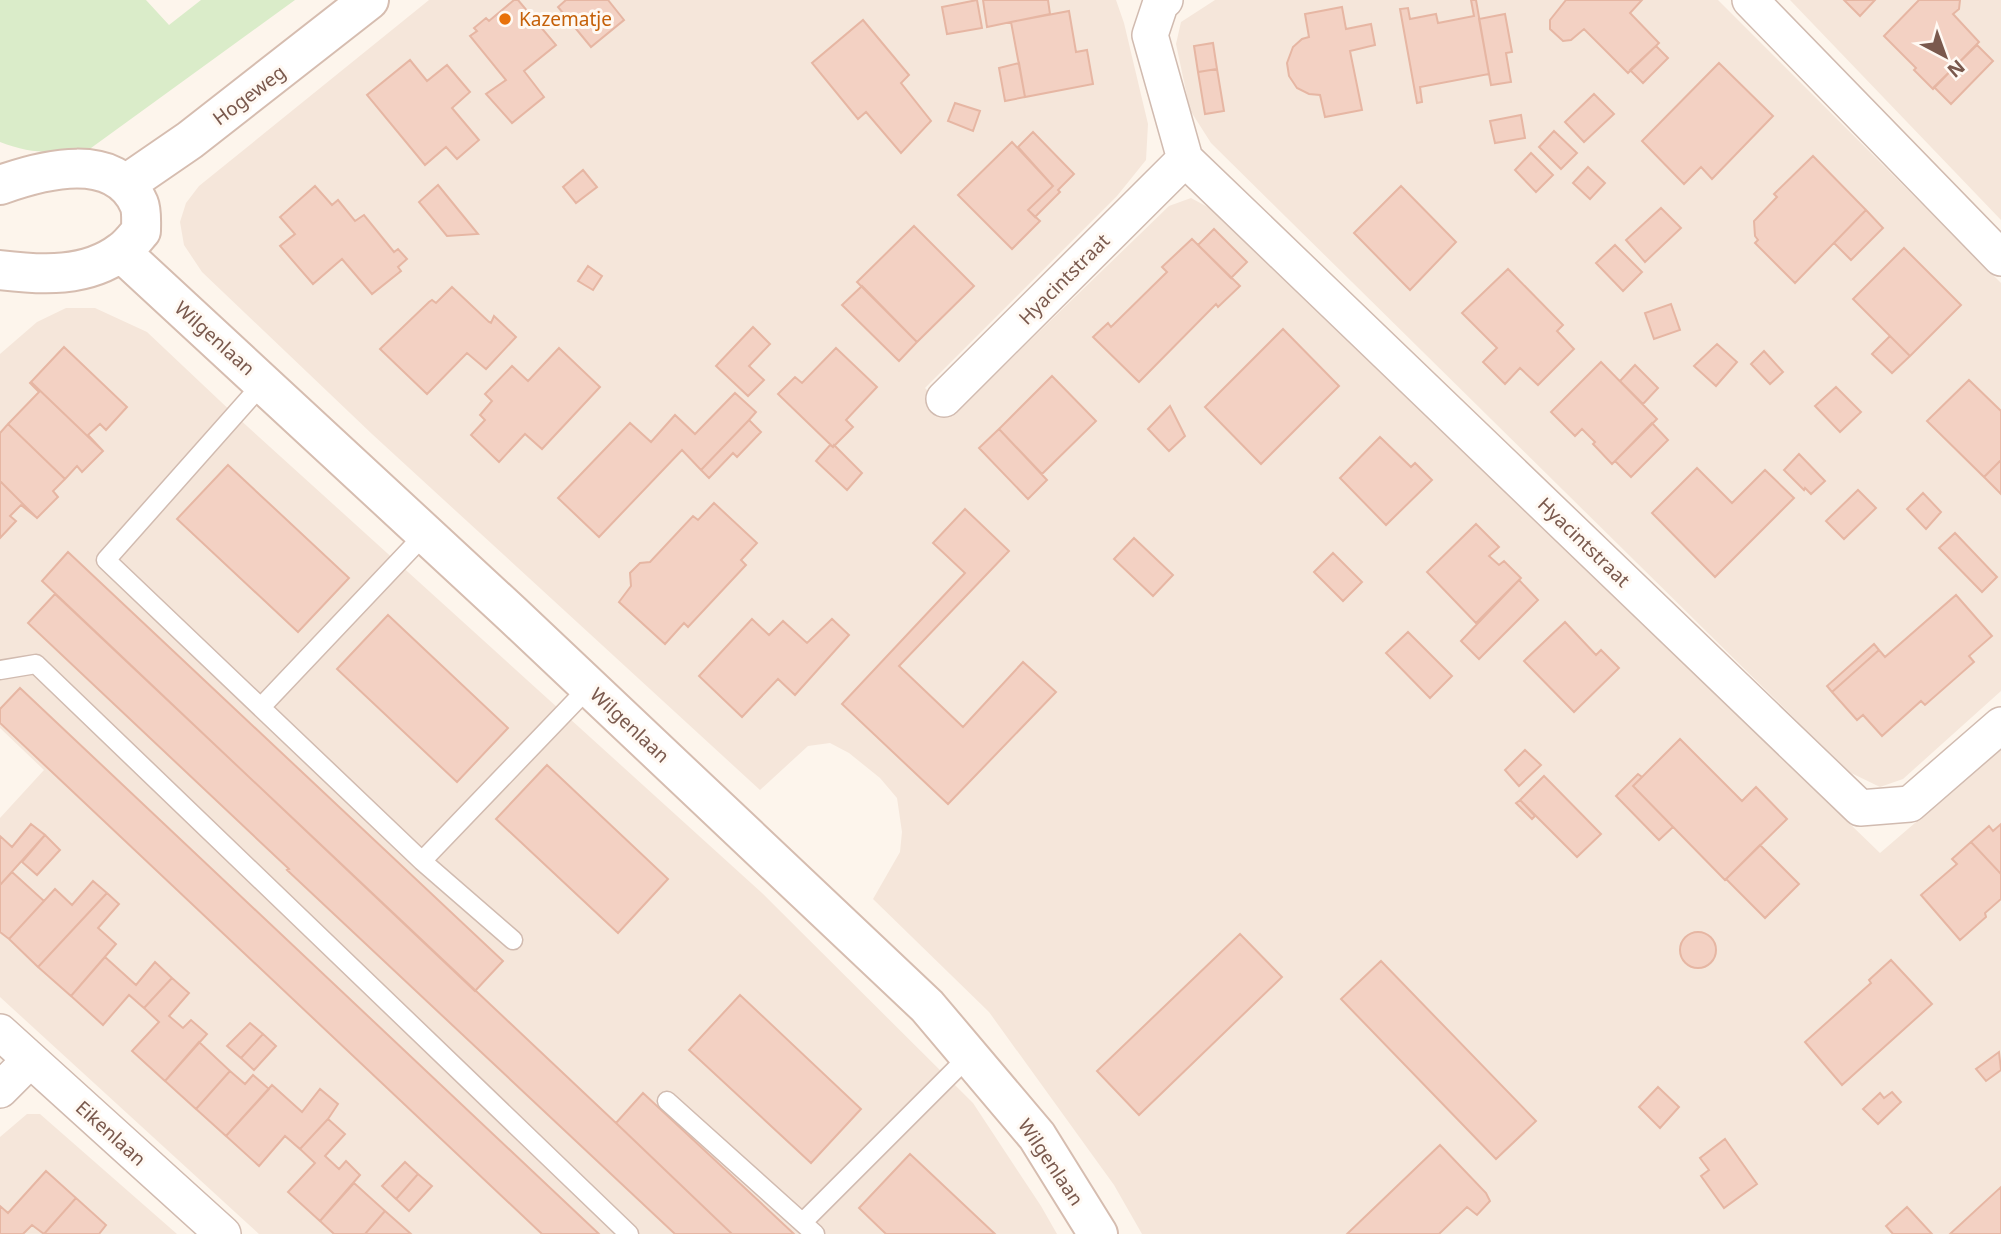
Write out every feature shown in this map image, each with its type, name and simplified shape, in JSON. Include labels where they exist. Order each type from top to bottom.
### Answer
[{"type":"street","name":"Hogeweg","points":[[126,184],[190,140],[369,0]]},
{"type":"street","points":[[1750,0],[2001,258]]},
{"type":"street","points":[[1162,1],[1150,35],[1185,159]]},
{"type":"street","name":"Hyacintstraat","points":[[944,398],[1185,159],[1860,808],[1910,804],[2001,725]]},
{"type":"street","points":[[0,185],[22,177],[82,168],[104,171],[126,184],[139,205],[141,231],[121,252],[84,270],[41,275],[0,270]]},
{"type":"street","name":"Wilgenlaan","points":[[121,252],[927,1006],[1037,1136],[1098,1234]]},
{"type":"street","name":"Eikenlaan","points":[[0,1032],[223,1234]]},
{"type":"street","points":[[0,1090],[30,1060]]},
{"type":"lane","points":[[264,383],[106,560],[422,861],[513,940]]},
{"type":"lane","points":[[261,706],[425,534]]},
{"type":"lane","points":[[0,670],[36,664],[629,1234]]},
{"type":"lane","points":[[422,861],[589,687]]},
{"type":"lane","points":[[667,1101],[809,1228],[969,1056]]},
{"type":"shaded area","points":[[429,0],[1116,0],[1148,124],[1146,160],[1117,196],[925,388],[952,416],[1169,206],[1191,198],[1217,212],[1880,853],[2001,749],[2001,1234],[1142,1234],[1114,1185],[989,1012],[873,899],[900,852],[902,832],[897,798],[880,778],[849,753],[830,743],[808,746],[760,790],[372,434],[202,272],[184,245],[180,222],[186,203],[199,186]]},
{"type":"shaded area","points":[[1215,0],[1718,0],[2001,283],[2001,691],[1903,779],[1880,787],[1849,772],[1211,143],[1190,110],[1176,44],[1181,22]]},
{"type":"shaded area","points":[[1790,0],[2001,0],[2001,220]]},
{"type":"shaded area","points":[[66,308],[95,308],[147,332],[237,417],[762,893],[973,1103],[1057,1234],[259,1234],[0,997],[0,818],[44,770],[0,728],[0,354],[37,322]]},
{"type":"shaded area","points":[[27,1114],[40,1114],[177,1234],[0,1234],[0,1137]]},
{"type":"green space","points":[[0,0],[146,0],[169,25],[201,0],[295,0],[91,148],[45,152],[0,142]]},
{"type":"building","points":[[514,0],[518,0],[556,45],[524,71],[544,97],[512,123],[486,94],[506,80],[470,36],[477,31],[474,28],[486,18],[489,21]]},
{"type":"building","points":[[566,0],[608,0],[624,20],[591,47],[558,7]]},
{"type":"building","points":[[977,0],[982,28],[947,34],[942,7]]},
{"type":"building","points":[[983,0],[1048,0],[1050,14],[987,27]]},
{"type":"building","points":[[1471,0],[1476,0],[1489,74],[1420,87],[1422,102],[1417,103],[1400,9],[1408,8],[1410,19],[1436,14],[1438,23],[1474,16]]},
{"type":"building","points":[[1566,0],[1642,0],[1630,13],[1659,43],[1628,73],[1584,29],[1571,40],[1563,41],[1550,29],[1550,20]]},
{"type":"building","points":[[1844,0],[1875,0],[1860,16]]},
{"type":"building","points":[[1919,0],[1960,0],[1959,9],[1953,14],[1979,42],[1933,89],[1884,36]]},
{"type":"building","points":[[1342,7],[1346,29],[1371,24],[1375,45],[1350,51],[1362,110],[1325,117],[1320,95],[1309,94],[1297,88],[1289,76],[1287,63],[1293,47],[1309,37],[1305,14]]},
{"type":"building","points":[[1069,11],[1076,52],[1087,50],[1093,84],[1025,97],[1011,22]]},
{"type":"building","points":[[1505,14],[1512,52],[1506,53],[1511,82],[1491,85],[1479,19]]},
{"type":"building","points":[[863,20],[909,75],[901,83],[931,121],[901,153],[866,112],[858,119],[812,63]]},
{"type":"building","points":[[1213,43],[1217,69],[1198,72],[1194,46]]},
{"type":"building","points":[[1977,45],[1993,61],[1951,104],[1934,87]]},
{"type":"building","points":[[1656,46],[1668,58],[1643,83],[1630,70]]},
{"type":"building","points":[[410,60],[427,81],[447,65],[470,92],[452,108],[479,140],[457,159],[446,147],[425,165],[367,95]]},
{"type":"building","points":[[1019,63],[1025,97],[1005,101],[999,68]]},
{"type":"building","points":[[1719,63],[1773,116],[1712,179],[1701,167],[1684,184],[1642,141]]},
{"type":"building","points":[[1217,69],[1224,111],[1205,114],[1198,72]]},
{"type":"building","points":[[1594,94],[1614,114],[1584,142],[1565,122]]},
{"type":"building","points":[[955,103],[980,111],[973,131],[948,121]]},
{"type":"building","points":[[1521,115],[1525,138],[1495,143],[1490,121]]},
{"type":"building","points":[[1554,131],[1577,153],[1561,169],[1539,147]]},
{"type":"building","points":[[1033,132],[1074,174],[1035,217],[1028,210],[1053,186],[1018,147]]},
{"type":"building","points":[[1012,142],[1053,186],[1028,210],[1040,221],[1012,249],[958,195]]},
{"type":"building","points":[[1531,153],[1553,175],[1536,192],[1515,170]]},
{"type":"building","points":[[1813,156],[1866,210],[1795,283],[1755,243],[1758,240],[1755,236],[1754,221],[1777,197],[1774,194]]},
{"type":"building","points":[[1588,167],[1605,183],[1590,199],[1573,183]]},
{"type":"building","points":[[583,170],[597,187],[576,203],[563,187]]},
{"type":"building","points":[[438,185],[478,234],[447,236],[419,202]]},
{"type":"building","points":[[315,186],[332,205],[338,200],[355,221],[364,215],[394,252],[398,249],[407,259],[398,267],[401,271],[372,294],[342,259],[313,284],[280,246],[295,234],[280,217]]},
{"type":"building","points":[[1401,186],[1456,242],[1410,290],[1354,233]]},
{"type":"building","points":[[1661,208],[1681,228],[1645,262],[1626,240]]},
{"type":"building","points":[[1866,210],[1883,228],[1851,260],[1834,243]]},
{"type":"building","points":[[914,226],[974,286],[917,342],[857,282]]},
{"type":"building","points":[[1214,229],[1247,262],[1231,278],[1198,245]]},
{"type":"building","points":[[1192,239],[1240,286],[1218,307],[1216,304],[1139,382],[1093,337],[1108,323],[1111,327],[1167,272],[1162,267]]},
{"type":"building","points":[[1615,245],[1642,272],[1623,291],[1596,263]]},
{"type":"building","points":[[1904,248],[1961,305],[1910,356],[1853,299]]},
{"type":"building","points":[[588,266],[602,276],[593,290],[578,281]]},
{"type":"building","points":[[1508,269],[1563,325],[1557,331],[1574,349],[1538,385],[1520,368],[1505,384],[1483,362],[1497,348],[1462,313]]},
{"type":"building","points":[[862,286],[917,342],[899,361],[842,305]]},
{"type":"building","points":[[452,287],[489,322],[491,323],[494,316],[516,337],[486,369],[467,353],[427,394],[380,349],[429,302],[432,300],[436,303]]},
{"type":"building","points":[[1671,304],[1680,330],[1654,339],[1645,313]]},
{"type":"building","points":[[753,327],[770,344],[749,366],[764,380],[748,396],[716,366]]},
{"type":"building","points":[[1283,329],[1339,386],[1261,464],[1205,407]]},
{"type":"building","points":[[1890,336],[1910,356],[1892,373],[1872,354]]},
{"type":"building","points":[[1717,344],[1737,362],[1716,386],[1694,366]]},
{"type":"building","points":[[64,347],[127,407],[106,430],[100,424],[88,435],[103,451],[31,382]]},
{"type":"building","points":[[559,348],[600,387],[542,449],[525,434],[499,462],[471,435],[485,420],[480,415],[492,401],[485,394],[512,366],[528,381]]},
{"type":"building","points":[[836,348],[877,387],[846,420],[853,427],[833,447],[778,394],[795,377],[802,383]]},
{"type":"building","points":[[1764,351],[1783,372],[1770,384],[1751,364]]},
{"type":"building","points":[[1601,362],[1657,419],[1612,464],[1582,429],[1575,436],[1551,412]]},
{"type":"building","points":[[1635,365],[1658,388],[1643,404],[1620,381]]},
{"type":"building","points":[[1052,376],[1096,421],[1042,474],[999,429]]},
{"type":"building","points":[[1969,380],[2001,411],[2001,460],[1984,477],[1927,421]]},
{"type":"building","points":[[31,382],[103,451],[82,472],[77,466],[65,479],[8,424],[39,392]]},
{"type":"building","points":[[1836,387],[1861,412],[1840,432],[1815,406]]},
{"type":"building","points":[[735,393],[756,412],[749,420],[701,470],[682,450],[599,537],[558,498],[630,423],[651,442],[675,415],[695,434]]},
{"type":"building","points":[[1170,406],[1185,436],[1169,451],[1148,429]]},
{"type":"building","points":[[749,420],[761,432],[737,457],[733,453],[709,478],[701,470]]},
{"type":"building","points":[[1652,423],[1668,440],[1631,477],[1615,461]]},
{"type":"building","points":[[8,424],[65,479],[53,491],[58,497],[37,518],[0,481],[0,433]]},
{"type":"building","points":[[999,429],[1047,480],[1028,499],[979,448]]},
{"type":"building","points":[[1380,437],[1411,467],[1415,463],[1432,480],[1386,525],[1340,478]]},
{"type":"building","points":[[830,445],[834,445],[862,473],[847,490],[816,461]]},
{"type":"building","points":[[1799,454],[1825,481],[1811,494],[1784,470]]},
{"type":"building","points":[[2001,460],[2001,494],[1984,477]]},
{"type":"building","points":[[228,465],[349,578],[298,632],[177,519]]},
{"type":"building","points":[[1697,468],[1732,503],[1765,470],[1794,498],[1715,577],[1652,513]]},
{"type":"building","points":[[0,481],[37,518],[21,505],[10,516],[16,521],[0,538]]},
{"type":"building","points":[[1858,490],[1876,508],[1844,539],[1826,521]]},
{"type":"building","points":[[1923,493],[1941,512],[1926,529],[1907,509]]},
{"type":"building","points":[[714,503],[757,543],[741,560],[746,565],[688,627],[684,623],[665,644],[619,602],[631,586],[630,573],[640,563],[650,562],[693,516],[698,520]]},
{"type":"building","points":[[965,509],[1009,551],[899,666],[963,727],[1023,662],[1056,692],[948,804],[842,704],[965,573],[933,543]]},
{"type":"building","points":[[1476,524],[1499,547],[1489,556],[1499,565],[1504,561],[1521,578],[1476,623],[1427,572]]},
{"type":"building","points":[[1955,533],[1997,577],[1982,592],[1939,548]]},
{"type":"building","points":[[1134,538],[1173,575],[1153,596],[1114,559]]},
{"type":"building","points":[[68,552],[503,961],[475,991],[42,581]]},
{"type":"building","points":[[1333,553],[1362,582],[1343,601],[1314,572]]},
{"type":"building","points":[[1519,580],[1538,600],[1479,659],[1461,641]]},
{"type":"building","points":[[55,594],[732,1234],[675,1234],[287,870],[289,869],[28,623]]},
{"type":"building","points":[[1956,595],[1992,636],[1969,656],[1974,662],[1925,705],[1921,701],[1882,736],[1863,715],[1857,720],[1832,692],[1879,650],[1885,657]]},
{"type":"building","points":[[388,615],[508,728],[457,782],[337,669]]},
{"type":"building","points":[[752,619],[769,635],[783,621],[807,643],[832,619],[849,635],[795,695],[778,679],[742,717],[699,676]]},
{"type":"building","points":[[1565,622],[1596,655],[1601,650],[1619,668],[1574,712],[1524,661]]},
{"type":"building","points":[[1408,632],[1452,676],[1430,698],[1386,653]]},
{"type":"building","points":[[1874,644],[1879,650],[1832,692],[1827,686]]},
{"type":"building","points":[[20,688],[599,1234],[542,1234],[0,723],[0,709]]},
{"type":"building","points":[[1680,739],[1742,801],[1756,787],[1787,819],[1725,880],[1633,786]]},
{"type":"building","points":[[1525,750],[1541,765],[1519,786],[1505,770]]},
{"type":"building","points":[[547,765],[668,879],[618,933],[496,819]]},
{"type":"building","points":[[1638,774],[1642,777],[1633,786],[1673,827],[1659,840],[1616,796]]},
{"type":"building","points":[[1544,776],[1601,834],[1577,857],[1520,800]]},
{"type":"building","points":[[1520,800],[1535,816],[1532,819],[1516,803]]},
{"type":"building","points":[[31,824],[45,835],[0,885],[0,836],[12,847]]},
{"type":"building","points":[[2001,824],[2001,874],[1971,842],[1989,826],[1993,831]]},
{"type":"building","points":[[45,835],[60,850],[37,875],[22,862]]},
{"type":"building","points":[[1971,842],[2001,874],[2001,899],[1985,913],[1986,917],[1960,940],[1921,895],[1957,864],[1952,859]]},
{"type":"building","points":[[1760,845],[1799,884],[1765,918],[1726,879]]},
{"type":"building","points":[[12,872],[44,901],[9,939],[0,932],[0,885]]},
{"type":"building","points":[[93,881],[107,893],[38,967],[9,939],[55,889],[72,905]]},
{"type":"building","points":[[107,893],[119,904],[98,928],[116,944],[71,996],[38,967]]},
{"type":"building","points":[[1698,932],[1711,937],[1716,950],[1711,963],[1698,968],[1685,963],[1680,950],[1685,937]]},
{"type":"building","points":[[1240,934],[1282,977],[1139,1115],[1097,1071]]},
{"type":"building","points":[[105,957],[136,985],[155,962],[172,978],[144,1008],[129,995],[103,1025],[71,996]]},
{"type":"building","points":[[1891,960],[1932,1004],[1842,1085],[1805,1042],[1871,983],[1869,980]]},
{"type":"building","points":[[1381,961],[1536,1121],[1496,1159],[1341,999]]},
{"type":"building","points":[[172,978],[189,993],[169,1016],[183,1028],[191,1020],[207,1034],[165,1081],[132,1051],[159,1022],[144,1008]]},
{"type":"building","points":[[740,995],[861,1109],[811,1163],[689,1050]]},
{"type":"building","points":[[250,1023],[263,1034],[241,1058],[227,1046]]},
{"type":"building","points":[[263,1034],[276,1046],[254,1070],[241,1058]]},
{"type":"building","points":[[199,1042],[230,1071],[196,1109],[165,1081]]},
{"type":"building","points":[[1999,1052],[2001,1070],[1986,1081],[1976,1069]]},
{"type":"building","points":[[230,1071],[245,1084],[253,1075],[269,1089],[226,1136],[196,1109]]},
{"type":"building","points":[[272,1085],[302,1112],[320,1089],[338,1104],[300,1149],[285,1136],[259,1166],[226,1136]]},
{"type":"building","points":[[1658,1087],[1679,1107],[1660,1128],[1639,1107]]},
{"type":"building","points":[[1892,1092],[1901,1102],[1878,1124],[1863,1109],[1880,1093],[1884,1098]]},
{"type":"building","points":[[643,1093],[794,1234],[732,1234],[616,1123]]},
{"type":"building","points":[[328,1119],[345,1134],[325,1156],[339,1169],[346,1161],[360,1175],[320,1221],[288,1192],[315,1163],[300,1149]]},
{"type":"building","points":[[1725,1139],[1757,1184],[1724,1208],[1701,1176],[1709,1170],[1700,1158]]},
{"type":"building","points":[[1440,1145],[1486,1193],[1490,1201],[1477,1215],[1467,1207],[1439,1234],[1347,1234]]},
{"type":"building","points":[[910,1154],[995,1234],[886,1234],[859,1208]]},
{"type":"building","points":[[405,1162],[418,1174],[396,1199],[382,1186]]},
{"type":"building","points":[[46,1171],[76,1198],[44,1234],[32,1225],[23,1234],[0,1234],[0,1206],[8,1213]]},
{"type":"building","points":[[418,1174],[432,1186],[409,1211],[396,1199]]},
{"type":"building","points":[[354,1183],[385,1211],[365,1234],[334,1234],[320,1221]]},
{"type":"building","points":[[2001,1187],[2001,1234],[1950,1234]]},
{"type":"building","points":[[76,1198],[106,1225],[99,1234],[44,1234]]},
{"type":"building","points":[[1907,1207],[1932,1234],[1893,1234],[1886,1226]]},
{"type":"building","points":[[385,1211],[411,1234],[365,1234]]},
{"type":"place","name":"Kazematje","points":[[505,19]]}]
